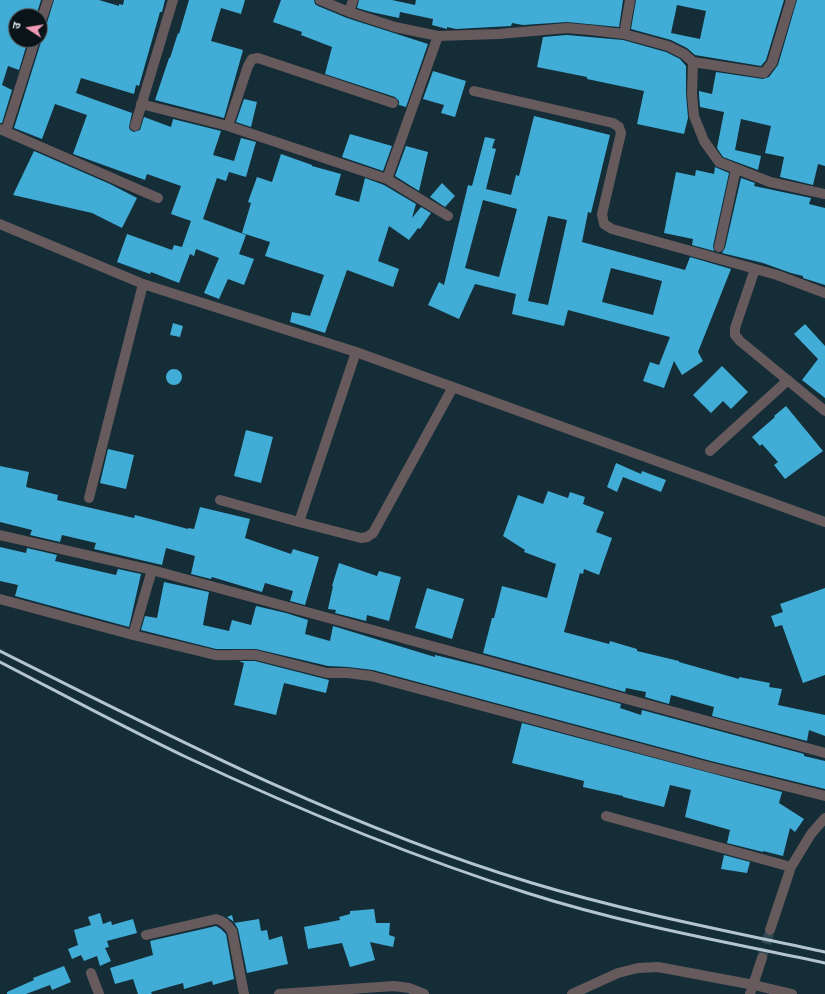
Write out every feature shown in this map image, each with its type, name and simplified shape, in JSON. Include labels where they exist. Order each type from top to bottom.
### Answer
[{"type":"street","points":[[135,126],[173,0]]},
{"type":"street","points":[[320,0],[349,12],[395,27],[438,36],[499,34],[567,28],[624,34],[668,46],[684,54],[693,62],[764,73],[772,63],[791,0]]},
{"type":"street","points":[[349,12],[353,0]]},
{"type":"street","points":[[624,34],[630,0]]},
{"type":"street","points":[[386,179],[438,36]]},
{"type":"street","points":[[32,48],[3,130],[158,198]]},
{"type":"street","points":[[228,126],[248,66],[252,59],[258,58],[393,103]]},
{"type":"street","points":[[693,62],[692,94],[694,116],[704,141],[719,162],[770,182],[825,194]]},
{"type":"street","points":[[474,91],[613,123],[619,127],[621,133],[602,214],[604,224],[612,229],[755,269],[825,292]]},
{"type":"street","points":[[141,104],[228,126],[386,179],[448,216]]},
{"type":"street","points":[[719,247],[736,169]]},
{"type":"street","points":[[0,224],[143,284],[356,352],[825,522]]},
{"type":"street","points":[[755,269],[735,328],[735,335],[740,341],[825,411]]},
{"type":"street","points":[[89,498],[143,284]]},
{"type":"street","points":[[298,522],[356,352]]},
{"type":"street","points":[[710,451],[788,380]]},
{"type":"street","points":[[220,500],[361,538],[367,537],[373,533],[452,387]]},
{"type":"street","points":[[0,535],[152,570],[825,753]]},
{"type":"street","points":[[133,635],[152,570]]},
{"type":"street","points":[[0,599],[133,635],[215,655],[256,655],[327,673],[347,673],[371,676],[709,768],[825,796]]},
{"type":"street","points":[[606,816],[791,867]]},
{"type":"street","points":[[770,930],[791,867],[812,834],[825,818]]},
{"type":"street","points":[[146,936],[216,919],[222,920],[232,931],[244,994]]},
{"type":"street","points":[[752,989],[762,958]]},
{"type":"street","points":[[572,994],[618,973],[638,968],[658,967],[752,989],[792,994]]},
{"type":"street","points":[[91,973],[99,994]]},
{"type":"street","points":[[279,994],[394,986],[409,988],[424,994]]},
{"type":"building","points":[[0,0],[41,0],[38,8],[8,8],[8,48],[26,48],[19,70],[8,66],[2,85],[12,90],[2,123],[0,123]]},
{"type":"building","points":[[54,0],[99,0],[119,6],[119,4],[123,5],[124,0],[165,0],[162,12],[160,12],[139,86],[136,85],[134,94],[81,78],[76,93],[132,113],[129,127],[130,130],[134,132],[140,130],[144,117],[171,127],[173,119],[221,131],[213,155],[234,161],[241,138],[256,142],[246,177],[229,172],[226,181],[217,178],[203,219],[246,235],[239,254],[254,259],[244,285],[228,279],[219,299],[204,293],[219,258],[196,249],[194,256],[190,254],[179,283],[151,272],[150,274],[117,262],[127,234],[172,250],[174,245],[182,247],[191,221],[171,214],[181,186],[147,174],[145,180],[73,154],[87,115],[55,104],[42,139],[14,128],[39,48],[48,48],[48,20]]},
{"type":"building","points":[[189,0],[245,0],[241,14],[221,8],[211,41],[243,50],[224,118],[155,100],[178,33],[179,34]]},
{"type":"building","points":[[281,0],[314,0],[315,4],[318,6],[347,18],[428,44],[406,107],[399,105],[399,101],[395,97],[325,74],[332,47],[301,35],[302,32],[273,22]]},
{"type":"building","points":[[359,0],[392,0],[415,5],[416,0],[623,0],[619,27],[567,22],[523,25],[512,23],[511,26],[456,29],[447,27],[447,29],[432,25],[433,19],[400,12],[399,18],[357,8]]},
{"type":"building","points":[[636,0],[784,0],[766,60],[761,66],[695,55],[687,48],[671,40],[631,29]],"holes":[[[677,5],[706,11],[700,39],[671,33]]]},
{"type":"building","points":[[797,0],[825,0],[825,166],[818,164],[813,185],[780,177],[784,157],[765,153],[771,126],[741,119],[735,150],[761,156],[758,170],[723,157],[717,148],[724,112],[700,107],[699,91],[712,94],[716,72],[763,79],[769,77],[778,65]]},
{"type":"building","points":[[567,35],[623,40],[666,52],[680,59],[686,66],[688,118],[684,134],[637,124],[644,91],[537,67],[543,37]]},
{"type":"building","points":[[433,71],[466,81],[455,117],[441,113],[444,105],[423,99]]},
{"type":"building","points":[[244,99],[257,102],[251,127],[236,122]]},
{"type":"building","points":[[534,116],[610,135],[591,213],[588,212],[582,242],[685,270],[690,257],[731,269],[698,352],[703,361],[682,375],[674,361],[664,388],[643,381],[650,362],[659,365],[670,337],[568,310],[564,326],[512,314],[516,294],[475,284],[459,319],[428,305],[439,282],[444,285],[468,185],[472,186],[485,137],[495,139],[492,148],[496,149],[486,189],[511,195],[516,175],[519,176]],"holes":[[[483,200],[517,209],[499,277],[465,268]],[[548,216],[567,220],[548,305],[528,301]],[[611,268],[662,281],[653,315],[602,302]]]},
{"type":"building","points":[[350,134],[392,146],[383,171],[342,157]]},
{"type":"building","points":[[406,146],[428,152],[419,191],[395,176]]},
{"type":"building","points":[[34,151],[110,184],[137,198],[122,228],[92,213],[13,195]]},
{"type":"building","points":[[281,154],[312,166],[341,174],[335,195],[359,202],[365,178],[384,185],[416,204],[412,218],[421,207],[431,213],[420,229],[418,228],[409,240],[389,226],[378,261],[399,269],[393,287],[347,270],[325,333],[290,322],[292,312],[310,316],[324,275],[265,256],[270,242],[242,233],[251,203],[248,202],[257,177],[272,182]]},
{"type":"building","points":[[715,167],[729,173],[713,246],[714,251],[692,245],[693,239],[664,233],[676,172],[695,176],[696,170],[714,174]]},
{"type":"building","points":[[741,178],[755,183],[754,186],[811,198],[809,204],[825,208],[825,285],[763,263],[722,253],[725,248]]},
{"type":"building","points":[[442,183],[455,196],[445,207],[430,197]]},
{"type":"building","points":[[173,323],[183,326],[180,337],[170,335]]},
{"type":"building","points":[[805,324],[825,346],[825,398],[802,380],[818,359],[794,334]]},
{"type":"building","points":[[722,366],[748,392],[731,409],[723,401],[711,413],[693,395]]},
{"type":"building","points":[[171,369],[177,369],[182,374],[180,383],[177,385],[171,385],[166,380],[166,374]]},
{"type":"building","points":[[786,406],[823,451],[785,479],[774,465],[778,462],[762,444],[760,446],[752,437]]},
{"type":"building","points":[[246,430],[273,437],[261,483],[234,476]]},
{"type":"building","points":[[108,449],[134,455],[126,489],[100,483]]},
{"type":"building","points":[[616,463],[641,474],[642,471],[666,480],[661,492],[623,477],[617,492],[607,487]]},
{"type":"building","points":[[0,466],[29,472],[26,487],[58,495],[57,500],[134,518],[135,515],[188,529],[194,529],[200,507],[250,519],[245,538],[291,554],[293,549],[319,557],[305,605],[290,601],[293,591],[265,583],[262,592],[212,577],[211,579],[191,574],[195,556],[166,548],[162,565],[94,549],[96,543],[62,535],[60,542],[30,535],[32,530],[0,522]]},
{"type":"building","points":[[548,491],[568,498],[570,492],[585,497],[583,504],[604,512],[596,532],[612,538],[599,575],[584,569],[583,574],[580,573],[564,632],[609,644],[610,641],[637,649],[637,651],[679,661],[739,679],[739,677],[770,683],[769,687],[782,689],[778,705],[825,715],[825,736],[809,730],[807,741],[712,716],[714,707],[671,695],[669,704],[645,697],[646,692],[626,688],[625,692],[483,653],[502,586],[547,598],[556,564],[524,552],[525,550],[503,536],[518,495],[543,504]]},
{"type":"building","points":[[0,547],[26,553],[27,548],[57,555],[55,561],[116,575],[118,569],[141,574],[129,627],[15,596],[18,585],[0,581]]},
{"type":"building","points":[[339,563],[377,576],[379,571],[401,577],[389,621],[367,615],[366,621],[335,613],[336,610],[328,609],[332,586]]},
{"type":"building","points":[[164,582],[209,592],[203,625],[229,631],[232,620],[251,625],[256,606],[286,613],[308,620],[305,634],[330,641],[333,626],[435,657],[435,655],[480,666],[621,704],[620,708],[641,715],[642,710],[804,754],[804,756],[825,761],[825,789],[711,761],[373,670],[328,666],[256,649],[216,649],[141,630],[145,616],[157,618]]},
{"type":"building","points":[[427,588],[464,599],[452,639],[415,628]]},
{"type":"building","points":[[825,588],[825,675],[803,683],[782,625],[775,627],[771,616],[783,612],[780,604]]},
{"type":"building","points":[[239,661],[255,661],[329,680],[326,693],[284,683],[276,715],[234,705],[244,663]]},
{"type":"building","points":[[522,723],[782,792],[779,803],[804,819],[795,832],[790,828],[783,856],[727,843],[730,830],[685,817],[691,790],[670,785],[664,807],[583,787],[584,781],[512,763]]},
{"type":"building","points":[[724,855],[750,862],[747,873],[721,869]]},
{"type":"building","points":[[374,909],[376,923],[390,923],[389,935],[395,937],[393,947],[370,942],[375,960],[350,967],[342,943],[308,949],[304,927],[340,920],[339,917],[350,914],[350,911]]},
{"type":"building","points":[[100,913],[103,924],[111,921],[112,925],[133,919],[137,933],[107,941],[109,947],[105,948],[111,961],[100,966],[97,956],[84,961],[81,955],[72,959],[68,949],[78,945],[74,930],[91,925],[88,917]]},
{"type":"building","points":[[232,915],[234,922],[227,917]]},
{"type":"building","points":[[259,919],[261,931],[267,930],[269,940],[282,936],[288,964],[247,973],[238,929],[235,923]]},
{"type":"building","points":[[216,926],[226,934],[234,979],[213,985],[212,981],[184,989],[183,983],[151,992],[152,994],[138,994],[133,979],[115,984],[110,968],[153,955],[150,941]]},
{"type":"building","points":[[64,966],[71,982],[52,990],[50,985],[26,994],[7,994],[7,992],[34,980],[33,978]]},
{"type":"tunnel","points":[[762,958],[770,930]]},
{"type":"railway","points":[[0,651],[195,748],[261,779],[328,808],[463,861],[532,883],[604,903],[825,952]]},
{"type":"railway","points":[[0,662],[139,734],[270,795],[354,831],[483,879],[601,914],[675,932],[825,963]]}]
